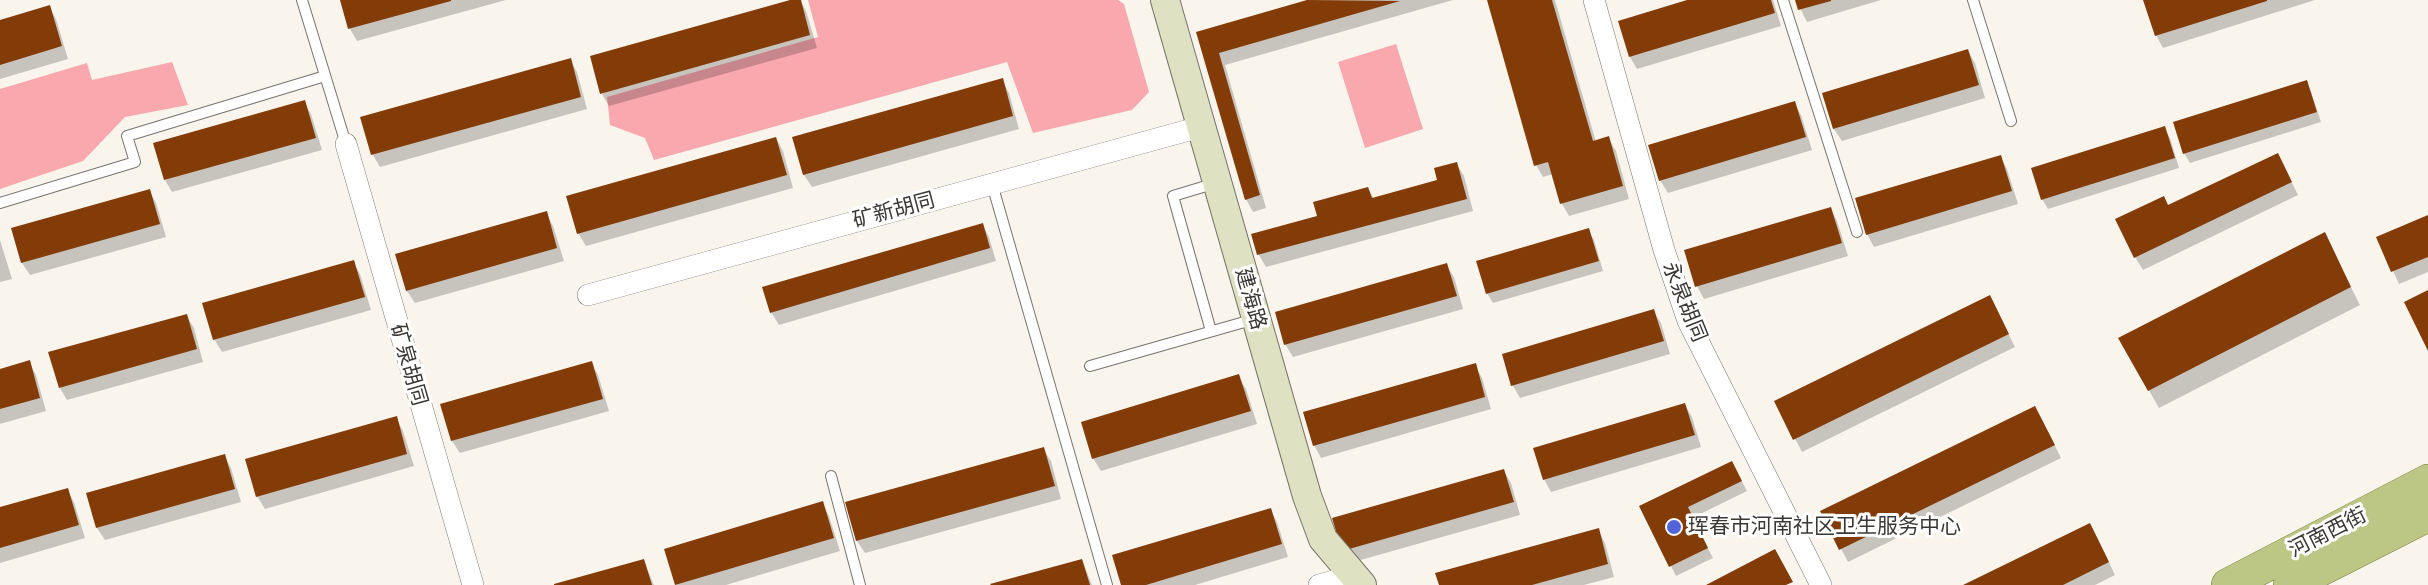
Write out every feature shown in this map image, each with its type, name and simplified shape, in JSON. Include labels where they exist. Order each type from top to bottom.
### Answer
[{"type":"main road","name":"河南西街","points":[[2228,585],[2428,481]]},
{"type":"main road","name":"河南西街","points":[[2290,585],[2428,515]]},
{"type":"street","name":"建海路","points":[[1165,0],[1307,496],[1323,539],[1357,580]]},
{"type":"street","name":"永泉胡同","points":[[1594,0],[1664,250],[1689,321],[1821,585]]},
{"type":"street","name":"矿新胡同","points":[[588,295],[1200,127]]},
{"type":"street","name":"矿泉胡同","points":[[346,144],[473,585]]},
{"type":"street","points":[[1319,585],[1357,580]]},
{"type":"lane","points":[[302,0],[346,144]]},
{"type":"lane","points":[[1783,0],[1857,232]]},
{"type":"lane","points":[[1973,0],[2011,121]]},
{"type":"lane","points":[[0,203],[135,162],[127,136],[325,76]]},
{"type":"lane","points":[[1211,331],[1173,195],[1216,183]]},
{"type":"lane","points":[[992,184],[1107,585]]},
{"type":"lane","points":[[1090,366],[1255,319]]},
{"type":"lane","points":[[831,476],[860,585]]},
{"type":"shaded area","points":[[808,0],[1118,0],[1124,4],[1149,92],[1132,110],[1033,133],[1007,62],[654,160],[645,138],[610,125],[607,97],[818,37]]},
{"type":"shaded area","points":[[1396,44],[1423,129],[1365,148],[1338,62]]},
{"type":"shaded area","points":[[172,62],[188,105],[125,117],[83,161],[0,189],[0,89],[87,63],[92,80]]},
{"type":"building","points":[[340,0],[451,0],[451,1],[348,29]]},
{"type":"building","points":[[790,0],[801,0],[810,35],[600,94],[590,56]]},
{"type":"building","points":[[1307,0],[1400,1],[1219,53],[1260,195],[1245,200],[1196,32]]},
{"type":"building","points":[[1487,0],[1552,0],[1593,141],[1609,136],[1623,186],[1560,204],[1548,162],[1534,166]]},
{"type":"building","points":[[1687,0],[1771,0],[1775,13],[1629,57],[1618,21]]},
{"type":"building","points":[[1795,0],[1831,0],[1831,1],[1798,10]]},
{"type":"building","points":[[2143,0],[2267,0],[2267,1],[2155,36]]},
{"type":"building","points":[[50,5],[62,46],[0,65],[0,20]]},
{"type":"building","points":[[1968,49],[1979,85],[1833,129],[1822,93]]},
{"type":"building","points":[[571,58],[581,97],[371,155],[360,117]]},
{"type":"building","points":[[1003,78],[1013,116],[803,175],[792,137]]},
{"type":"building","points":[[2307,80],[2317,112],[2183,154],[2173,122]]},
{"type":"building","points":[[305,100],[316,138],[164,180],[153,143]]},
{"type":"building","points":[[1795,101],[1806,137],[1659,181],[1648,145]]},
{"type":"building","points":[[2165,126],[2175,158],[2041,200],[2031,168]]},
{"type":"building","points":[[776,137],[787,175],[577,234],[566,196]]},
{"type":"building","points":[[2278,153],[2292,182],[2134,258],[2115,219],[2164,196],[2168,205]]},
{"type":"building","points":[[2001,155],[2012,191],[1866,235],[1855,198]]},
{"type":"building","points":[[1457,162],[1467,199],[1257,255],[1251,234],[1317,216],[1313,202],[1368,187],[1372,198],[1437,180],[1434,168]]},
{"type":"building","points":[[150,189],[160,224],[21,263],[11,228]]},
{"type":"building","points":[[1831,207],[1842,243],[1695,287],[1684,250]]},
{"type":"building","points":[[547,211],[557,248],[406,291],[395,254]]},
{"type":"building","points":[[2428,215],[2428,257],[2391,272],[2376,237]]},
{"type":"building","points":[[983,223],[990,248],[770,313],[762,287]]},
{"type":"building","points":[[1589,228],[1599,261],[1486,294],[1476,261]]},
{"type":"building","points":[[2325,232],[2351,287],[2148,391],[2118,338]]},
{"type":"building","points":[[354,260],[365,297],[213,340],[202,303]]},
{"type":"building","points":[[1447,263],[1457,296],[1284,345],[1275,312]]},
{"type":"building","points":[[2428,290],[2428,351],[2404,302]]},
{"type":"building","points":[[1990,295],[2009,334],[1793,440],[1774,401]]},
{"type":"building","points":[[1654,309],[1664,341],[1511,386],[1502,354]]},
{"type":"building","points":[[187,314],[197,349],[59,388],[48,352]]},
{"type":"building","points":[[30,360],[40,398],[0,409],[0,369]]},
{"type":"building","points":[[592,361],[603,399],[451,441],[440,404]]},
{"type":"building","points":[[1476,363],[1485,397],[1313,446],[1303,412]]},
{"type":"building","points":[[1239,374],[1251,411],[1092,459],[1081,422]]},
{"type":"building","points":[[1685,403],[1695,435],[1543,480],[1533,448]]},
{"type":"building","points":[[2035,406],[2055,445],[1839,550],[1820,511]]},
{"type":"building","points":[[397,416],[407,454],[256,497],[245,459]]},
{"type":"building","points":[[1044,447],[1055,486],[856,541],[845,502]]},
{"type":"building","points":[[225,454],[235,489],[96,528],[86,493]]},
{"type":"building","name":"珲春市河南社区卫生服务中心","points":[[1732,461],[1742,481],[1688,507],[1708,548],[1669,567],[1639,506]]},
{"type":"building","points":[[1504,469],[1514,502],[1342,551],[1332,518]]},
{"type":"building","points":[[68,488],[79,525],[0,548],[0,507]]},
{"type":"building","points":[[823,501],[834,538],[675,585],[664,549]]},
{"type":"building","points":[[1271,508],[1282,544],[1146,585],[1121,585],[1112,555]]},
{"type":"building","points":[[2090,523],[2109,562],[2063,585],[1963,585]]},
{"type":"building","points":[[1599,528],[1608,564],[1532,585],[1439,585],[1435,573]]},
{"type":"building","points":[[1775,549],[1793,582],[1786,585],[1706,585]]},
{"type":"building","points":[[644,559],[652,585],[554,585],[554,584]]},
{"type":"building","points":[[1082,559],[1090,585],[990,584]]},
{"type":"place","name":"珲春市河南社区卫生服务中心","points":[[1674,527]]}]
